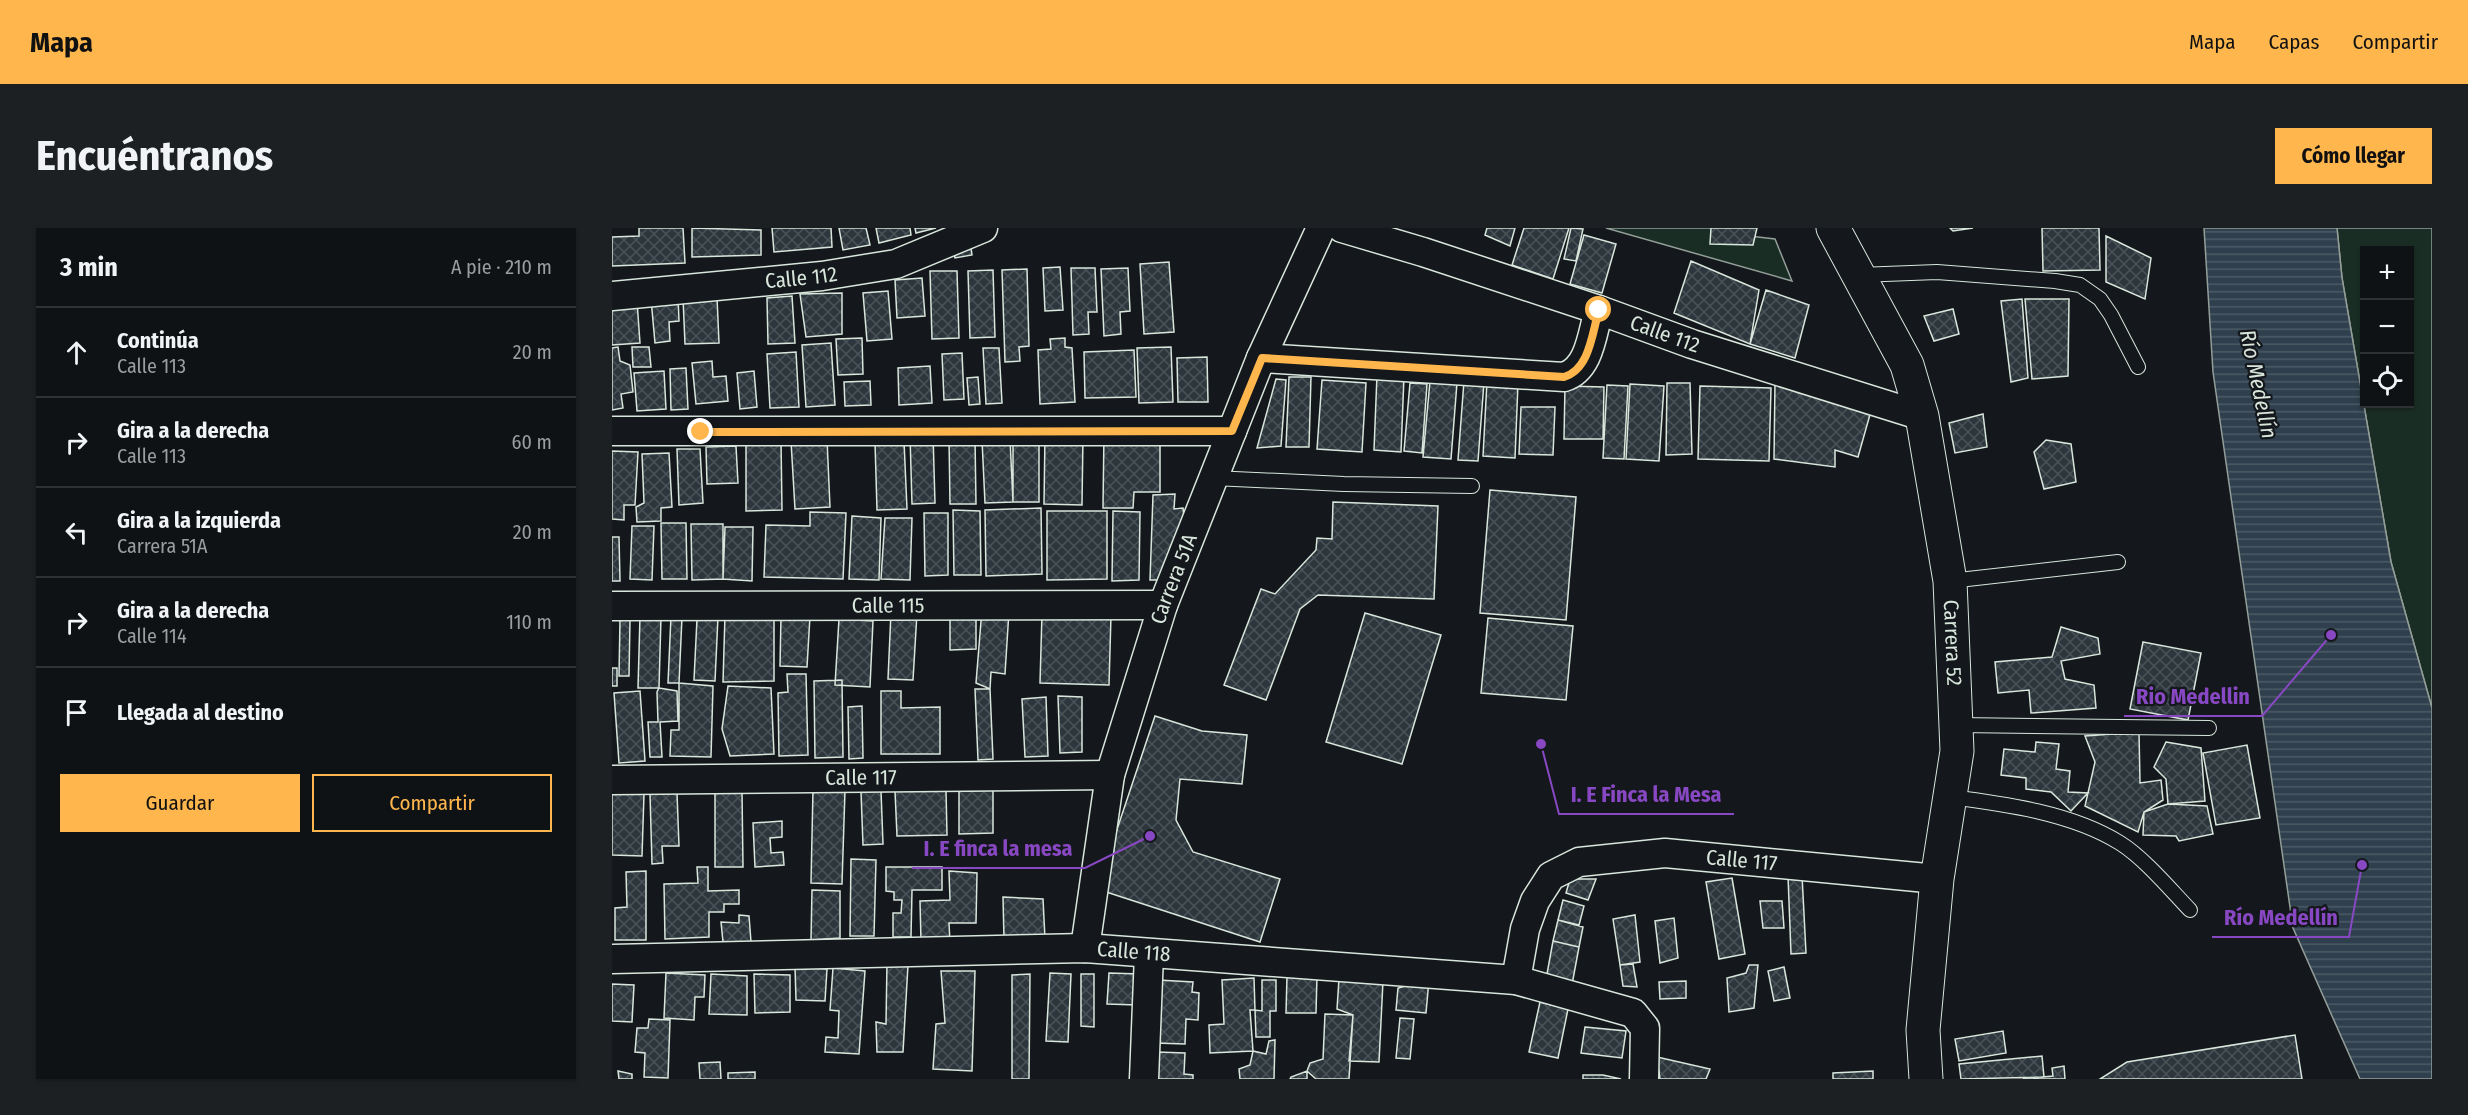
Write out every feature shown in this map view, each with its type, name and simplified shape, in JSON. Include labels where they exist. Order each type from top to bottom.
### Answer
[{"type":"main road","name":"Carrera 52","points":[[1833,228],[1907,365],[1922,416],[1950,580],[1958,725],[1957,751],[1937,879],[1923,1030],[1926,1079]]},
{"type":"street","name":"Calle 112","points":[[612,296],[822,276],[896,264],[983,228]]},
{"type":"street","name":"Carrera 51A","points":[[1084,948],[1110,775],[1163,605],[1262,358],[1321,228]]},
{"type":"street","name":"Calle 112","points":[[1342,228],[1599,310],[1692,344],[1922,416]]},
{"type":"street","points":[[1262,358],[1564,377],[1576,373],[1583,363],[1599,310]]},
{"type":"street","points":[[612,431],[1232,431]]},
{"type":"street","name":"Calle 115","points":[[612,606],[1163,605]]},
{"type":"street","name":"Calle 117","points":[[612,780],[1110,775]]},
{"type":"street","name":"Calle 117","points":[[1516,980],[1525,929],[1535,901],[1551,876],[1579,862],[1665,853],[1937,879]]},
{"type":"street","name":"Calle 118","points":[[612,958],[1084,948],[1516,980],[1633,1013],[1645,1028],[1644,1079]]},
{"type":"street","points":[[1144,1079],[1149,954]]},
{"type":"lane","points":[[1859,275],[1937,272],[2080,285],[2100,299],[2138,367]]},
{"type":"lane","points":[[1213,478],[1344,484],[1472,486]]},
{"type":"lane","points":[[1950,580],[2118,562]]},
{"type":"lane","points":[[1958,725],[2209,728]]},
{"type":"lane","points":[[1951,797],[2007,804],[2079,824],[2110,838],[2120,843],[2152,871],[2190,909]]},
{"type":"green space","points":[[1606,228],[1711,228],[1715,232],[1775,239],[1792,281]]},
{"type":"green space","points":[[2337,228],[2432,228],[2432,708],[2391,562],[2364,408],[2414,408],[2414,246],[2360,246],[2360,382],[2342,278]]},
{"type":"water","points":[[2204,228],[2337,228],[2342,278],[2360,382],[2360,408],[2364,408],[2391,562],[2432,708],[2432,1079],[2360,1079],[2293,928],[2213,372]]},
{"type":"building","points":[[639,228],[683,228],[685,263],[612,266],[612,237],[639,236]]},
{"type":"building","points":[[692,228],[761,230],[761,255],[692,257]]},
{"type":"building","points":[[772,228],[831,228],[832,247],[774,252]]},
{"type":"building","points":[[839,228],[866,228],[870,245],[843,250]]},
{"type":"building","points":[[876,228],[910,228],[911,235],[879,243]]},
{"type":"building","points":[[915,228],[936,228],[916,233]]},
{"type":"building","points":[[1487,228],[1515,228],[1510,246],[1485,235]]},
{"type":"building","points":[[1524,228],[1569,228],[1553,279],[1512,265]]},
{"type":"building","points":[[1571,228],[1583,229],[1576,261],[1564,259]]},
{"type":"building","points":[[1711,228],[1757,228],[1753,245],[1710,244]]},
{"type":"building","points":[[1950,228],[1973,228],[1953,231]]},
{"type":"building","points":[[2042,228],[2099,228],[2100,270],[2043,271]]},
{"type":"building","points":[[1584,235],[1616,244],[1602,293],[1570,284]]},
{"type":"building","points":[[2106,236],[2151,258],[2145,299],[2106,282]]},
{"type":"building","points":[[970,241],[972,255],[955,258],[951,243]]},
{"type":"building","points":[[1691,261],[1759,290],[1750,344],[1674,313]]},
{"type":"building","points":[[1169,262],[1174,332],[1144,334],[1140,264]]},
{"type":"building","points":[[1060,267],[1063,310],[1045,311],[1043,268]]},
{"type":"building","points":[[1071,268],[1095,268],[1097,312],[1088,312],[1089,334],[1073,335]]},
{"type":"building","points":[[1128,268],[1130,311],[1120,312],[1121,334],[1104,336],[1101,269]]},
{"type":"building","points":[[1027,269],[1029,346],[1019,347],[1020,361],[1005,362],[1002,270]]},
{"type":"building","points":[[993,270],[995,337],[970,338],[968,271]]},
{"type":"building","points":[[930,271],[957,271],[959,338],[932,339]]},
{"type":"building","points":[[922,278],[925,316],[897,318],[895,280]]},
{"type":"building","points":[[1766,290],[1809,305],[1795,358],[1750,344]]},
{"type":"building","points":[[888,291],[892,339],[867,341],[863,293]]},
{"type":"building","points":[[842,293],[842,334],[806,337],[800,294]]},
{"type":"building","points":[[792,296],[795,343],[768,344],[767,298]]},
{"type":"building","points":[[678,297],[679,321],[669,322],[670,341],[655,343],[651,299]]},
{"type":"building","points":[[717,297],[719,343],[685,344],[683,298]]},
{"type":"building","points":[[2022,299],[2028,378],[2011,382],[2001,301]]},
{"type":"building","points":[[2025,299],[2069,299],[2068,376],[2032,379]]},
{"type":"building","points":[[637,301],[640,343],[612,345],[612,303]]},
{"type":"building","points":[[1953,309],[1959,334],[1934,341],[1924,316]]},
{"type":"building","points":[[862,338],[863,374],[838,375],[836,339]]},
{"type":"building","points":[[1065,338],[1065,347],[1072,348],[1075,402],[1040,404],[1038,350],[1051,349],[1050,339]]},
{"type":"building","points":[[831,343],[835,405],[806,407],[802,345]]},
{"type":"building","points":[[618,347],[620,361],[630,365],[633,392],[621,394],[623,408],[612,410],[612,348]]},
{"type":"building","points":[[632,347],[649,347],[651,367],[633,367]]},
{"type":"building","points":[[1171,347],[1173,402],[1139,403],[1137,348]]},
{"type":"building","points":[[983,348],[999,348],[1002,403],[986,404]]},
{"type":"building","points":[[1134,350],[1136,397],[1085,398],[1084,352]]},
{"type":"building","points":[[796,352],[799,407],[770,408],[767,354]]},
{"type":"building","points":[[962,353],[964,399],[944,400],[942,354]]},
{"type":"building","points":[[1207,357],[1208,402],[1178,402],[1177,358]]},
{"type":"building","points":[[712,361],[713,377],[726,376],[728,401],[696,404],[692,363]]},
{"type":"building","points":[[930,366],[932,403],[899,405],[898,368]]},
{"type":"building","points":[[686,368],[688,409],[671,410],[670,369]]},
{"type":"building","points":[[664,371],[666,409],[637,411],[634,373]]},
{"type":"building","points":[[754,371],[757,407],[740,409],[737,373]]},
{"type":"building","points":[[1377,375],[1404,376],[1401,452],[1374,450]]},
{"type":"building","points":[[978,377],[980,404],[969,405],[967,378]]},
{"type":"building","points":[[1289,377],[1311,377],[1309,447],[1286,447]]},
{"type":"building","points":[[1276,379],[1286,380],[1281,446],[1257,448]]},
{"type":"building","points":[[1322,380],[1366,383],[1362,452],[1317,449]]},
{"type":"building","points":[[870,381],[871,405],[845,406],[844,382]]},
{"type":"building","points":[[1430,381],[1457,383],[1451,459],[1423,457]]},
{"type":"building","points":[[1464,381],[1484,382],[1478,461],[1458,460]]},
{"type":"building","points":[[1487,381],[1518,383],[1515,458],[1483,456]]},
{"type":"building","points":[[1775,382],[1871,411],[1858,457],[1835,450],[1835,467],[1774,459]]},
{"type":"building","points":[[1410,383],[1427,384],[1422,453],[1404,451]]},
{"type":"building","points":[[1667,383],[1690,383],[1692,454],[1666,455]]},
{"type":"building","points":[[1630,384],[1664,386],[1659,461],[1626,459]]},
{"type":"building","points":[[1607,385],[1628,386],[1624,459],[1603,458]]},
{"type":"building","points":[[1565,386],[1604,387],[1603,439],[1564,439]]},
{"type":"building","points":[[1700,386],[1771,388],[1769,461],[1698,459]]},
{"type":"building","points":[[1521,407],[1555,407],[1553,455],[1519,454]]},
{"type":"building","points":[[1983,414],[1987,447],[1955,453],[1949,423]]},
{"type":"building","points":[[1104,432],[1160,433],[1160,492],[1134,492],[1133,508],[1103,508]]},
{"type":"building","points":[[933,434],[935,503],[912,504],[910,435]]},
{"type":"building","points":[[1045,435],[1083,436],[1082,505],[1044,504]]},
{"type":"building","points":[[949,438],[975,438],[976,504],[950,504]]},
{"type":"building","points":[[1013,438],[1039,438],[1039,502],[1013,502]]},
{"type":"building","points":[[827,439],[830,507],[795,509],[791,441]]},
{"type":"building","points":[[1010,439],[1013,502],[985,503],[982,440]]},
{"type":"building","points":[[2046,440],[2071,444],[2076,482],[2044,489],[2034,452]]},
{"type":"building","points":[[746,441],[781,441],[782,510],[746,511]]},
{"type":"building","points":[[904,441],[907,509],[877,510],[875,442]]},
{"type":"building","points":[[736,446],[738,483],[707,484],[706,447]]},
{"type":"building","points":[[677,449],[700,449],[703,503],[679,505]]},
{"type":"building","points":[[612,451],[638,452],[635,505],[624,505],[624,520],[612,519]]},
{"type":"building","points":[[669,453],[672,507],[661,508],[661,521],[637,522],[636,507],[644,503],[642,454]]},
{"type":"building","points":[[1490,490],[1576,497],[1566,620],[1480,613]]},
{"type":"building","points":[[1175,494],[1174,509],[1183,508],[1185,526],[1163,580],[1150,580],[1153,495]]},
{"type":"building","points":[[1333,502],[1438,506],[1434,599],[1318,595],[1300,609],[1266,700],[1224,685],[1261,589],[1275,594],[1316,550],[1317,538],[1332,539]]},
{"type":"building","points":[[1041,508],[1042,574],[986,576],[985,510]]},
{"type":"building","points":[[953,510],[980,511],[981,575],[954,575]]},
{"type":"building","points":[[1047,511],[1107,511],[1107,579],[1047,580]]},
{"type":"building","points":[[1113,511],[1140,512],[1139,580],[1112,581]]},
{"type":"building","points":[[810,512],[846,513],[843,579],[764,577],[766,525],[810,526]]},
{"type":"building","points":[[924,513],[948,513],[948,575],[925,576]]},
{"type":"building","points":[[852,516],[881,518],[879,580],[849,579]]},
{"type":"building","points":[[885,518],[912,518],[910,580],[881,579]]},
{"type":"building","points":[[661,523],[686,523],[687,579],[662,579]]},
{"type":"building","points":[[691,524],[723,524],[723,579],[692,580]]},
{"type":"building","points":[[632,526],[654,526],[652,580],[630,579]]},
{"type":"building","points":[[725,527],[753,527],[752,581],[723,579]]},
{"type":"building","points":[[612,537],[619,537],[620,581],[612,581]]},
{"type":"building","points":[[982,609],[1009,611],[1005,674],[991,672],[990,689],[976,683]]},
{"type":"building","points":[[976,610],[976,649],[950,650],[950,611]]},
{"type":"building","points":[[891,612],[917,613],[913,680],[888,679]]},
{"type":"building","points":[[1042,613],[1111,615],[1109,685],[1040,683]]},
{"type":"building","points":[[1365,613],[1441,635],[1402,764],[1326,742]]},
{"type":"building","points":[[725,615],[774,616],[774,681],[723,682]]},
{"type":"building","points":[[640,616],[661,616],[659,688],[638,688]]},
{"type":"building","points":[[671,616],[682,617],[679,683],[668,683]]},
{"type":"building","points":[[781,616],[810,616],[807,667],[780,666]]},
{"type":"building","points":[[718,617],[715,681],[694,680],[697,619]]},
{"type":"building","points":[[1488,618],[1573,626],[1566,700],[1481,693]]},
{"type":"building","points":[[839,619],[873,621],[870,687],[835,685]]},
{"type":"building","points":[[620,620],[630,620],[629,676],[619,676]]},
{"type":"building","points":[[2061,627],[2098,638],[2100,654],[2061,661],[2065,679],[2094,685],[2096,708],[2031,713],[2029,690],[1998,693],[1995,662],[2052,657]]},
{"type":"building","points":[[2143,642],[2201,653],[2188,720],[2130,709]]},
{"type":"building","points":[[612,668],[617,668],[617,686],[612,686]]},
{"type":"building","points":[[787,674],[806,674],[808,755],[779,756],[778,693],[788,692]]},
{"type":"building","points":[[842,680],[843,757],[815,758],[814,681]]},
{"type":"building","points":[[679,683],[713,686],[711,757],[670,756],[671,730],[679,730]]},
{"type":"building","points":[[728,686],[771,688],[774,754],[730,756],[722,729]]},
{"type":"building","points":[[659,688],[677,691],[678,721],[660,722],[662,757],[650,757],[648,722],[658,722],[657,692]]},
{"type":"building","points":[[975,689],[990,689],[993,759],[978,760]]},
{"type":"building","points":[[640,691],[645,761],[619,763],[614,693]]},
{"type":"building","points":[[881,691],[901,691],[901,708],[940,707],[940,754],[881,754]]},
{"type":"building","points":[[1058,696],[1082,697],[1082,752],[1060,753]]},
{"type":"building","points":[[1046,697],[1048,756],[1025,757],[1022,699]]},
{"type":"building","points":[[862,706],[863,758],[849,759],[848,707]]},
{"type":"building","points":[[1155,716],[1202,731],[1247,735],[1242,784],[1180,779],[1176,820],[1193,852],[1280,879],[1260,942],[1097,889]]},
{"type":"building","points":[[2139,732],[2140,783],[2161,780],[2163,800],[2144,812],[2138,832],[2085,806],[2095,762],[2085,736]]},
{"type":"building","points":[[2036,742],[2059,744],[2056,769],[2070,771],[2068,792],[2088,793],[2071,811],[2051,792],[2026,789],[2026,778],[2001,775],[2004,749],[2035,752]]},
{"type":"building","points":[[2166,742],[2201,748],[2205,801],[2168,804],[2166,779],[2154,767]]},
{"type":"building","points":[[2247,745],[2260,818],[2216,825],[2203,753]]},
{"type":"building","points":[[813,789],[845,790],[842,884],[811,883]]},
{"type":"building","points":[[946,790],[947,835],[897,836],[895,791]]},
{"type":"building","points":[[993,790],[993,833],[959,834],[959,791]]},
{"type":"building","points":[[881,791],[883,844],[863,845],[861,792]]},
{"type":"building","points":[[715,792],[742,792],[743,867],[715,867]]},
{"type":"building","points":[[612,793],[644,794],[642,856],[612,855]]},
{"type":"building","points":[[677,793],[679,846],[662,846],[663,863],[652,864],[650,794]]},
{"type":"building","points":[[2168,804],[2207,806],[2213,834],[2179,841],[2176,836],[2143,835],[2144,812]]},
{"type":"building","points":[[782,821],[782,837],[770,838],[771,853],[783,852],[784,865],[755,867],[753,823]]},
{"type":"building","points":[[851,859],[876,860],[874,936],[850,936]]},
{"type":"building","points":[[697,867],[708,867],[708,891],[739,890],[739,904],[724,904],[724,912],[709,912],[709,937],[665,939],[664,884],[698,883]]},
{"type":"building","points":[[886,867],[942,867],[942,890],[912,890],[911,937],[893,937],[893,913],[901,913],[902,900],[894,900],[894,892],[886,891]]},
{"type":"building","points":[[646,871],[646,940],[615,940],[615,908],[627,907],[626,872]]},
{"type":"building","points":[[949,871],[977,873],[976,923],[949,923],[950,943],[921,942],[920,901],[950,900]]},
{"type":"building","points":[[1802,875],[1806,953],[1791,954],[1788,876]]},
{"type":"building","points":[[1732,878],[1745,954],[1719,959],[1706,882]]},
{"type":"building","points":[[1570,879],[1596,879],[1588,900],[1566,893]]},
{"type":"building","points":[[812,890],[840,891],[840,938],[811,940]]},
{"type":"building","points":[[1003,897],[1043,899],[1045,939],[1004,939]]},
{"type":"building","points":[[1563,900],[1584,906],[1579,925],[1558,920]]},
{"type":"building","points":[[1760,901],[1782,901],[1784,928],[1763,928]]},
{"type":"building","points":[[739,915],[749,916],[751,942],[723,942],[721,922],[739,923]]},
{"type":"building","points":[[1635,915],[1640,962],[1620,965],[1613,919]]},
{"type":"building","points":[[1674,918],[1678,958],[1660,963],[1655,921]]},
{"type":"building","points":[[1558,920],[1583,927],[1579,947],[1553,941]]},
{"type":"building","points":[[1553,941],[1579,947],[1571,990],[1545,985]]},
{"type":"building","points":[[887,962],[908,965],[903,1052],[877,1052],[876,1022],[886,1024]]},
{"type":"building","points":[[1633,964],[1637,987],[1623,986],[1620,965]]},
{"type":"building","points":[[1749,965],[1758,965],[1754,1008],[1729,1012],[1727,978],[1746,973]]},
{"type":"building","points":[[795,967],[827,969],[825,1001],[796,1000]]},
{"type":"building","points":[[1784,967],[1790,998],[1774,1001],[1768,971]]},
{"type":"building","points":[[833,968],[865,971],[859,1054],[825,1052],[826,1037],[838,1038],[839,1011],[830,1010]]},
{"type":"building","points":[[941,971],[975,971],[972,1071],[933,1069],[936,1024],[945,1023]]},
{"type":"building","points":[[666,973],[705,975],[704,997],[695,997],[694,1020],[664,1018]]},
{"type":"building","points":[[1050,973],[1071,974],[1068,1042],[1046,1041]]},
{"type":"building","points":[[1109,973],[1139,974],[1137,1005],[1107,1004]]},
{"type":"building","points":[[711,974],[747,976],[747,1015],[709,1014]]},
{"type":"building","points":[[754,974],[790,975],[790,1012],[755,1013]]},
{"type":"building","points":[[1030,974],[1029,1079],[1012,1079],[1012,975]]},
{"type":"building","points":[[1081,974],[1094,974],[1094,1027],[1081,1026]]},
{"type":"building","points":[[1287,976],[1317,976],[1316,1013],[1286,1013]]},
{"type":"building","points":[[1254,978],[1255,1010],[1250,1010],[1253,1051],[1210,1053],[1209,1025],[1224,1024],[1222,980]]},
{"type":"building","points":[[1339,979],[1383,981],[1379,1062],[1349,1061],[1353,1015],[1337,1009]]},
{"type":"building","points":[[1158,980],[1193,982],[1192,992],[1199,993],[1198,1020],[1186,1019],[1185,1044],[1155,1043]]},
{"type":"building","points":[[1262,980],[1276,980],[1276,1011],[1270,1011],[1270,1037],[1256,1037],[1255,1010],[1262,1011]]},
{"type":"building","points":[[1429,980],[1426,1013],[1396,1010],[1398,988]]},
{"type":"building","points":[[1686,981],[1686,998],[1660,999],[1659,982]]},
{"type":"building","points":[[612,984],[634,985],[632,1022],[612,1021]]},
{"type":"building","points":[[1540,1002],[1568,1009],[1558,1058],[1529,1052]]},
{"type":"building","points":[[1325,1014],[1353,1015],[1349,1079],[1316,1079],[1307,1071],[1310,1063],[1323,1059]]},
{"type":"building","points":[[1400,1018],[1414,1019],[1410,1059],[1396,1058]]},
{"type":"building","points":[[649,1019],[670,1020],[668,1078],[644,1077],[645,1053],[635,1052],[637,1028],[648,1028]]},
{"type":"building","points":[[1585,1027],[1626,1031],[1622,1058],[1581,1053]]},
{"type":"building","points":[[2003,1031],[2006,1053],[1959,1061],[1955,1039]]},
{"type":"building","points":[[2295,1035],[2302,1079],[2100,1079],[2127,1062]]},
{"type":"building","points":[[1275,1040],[1274,1079],[1240,1079],[1239,1069],[1250,1065],[1253,1051],[1266,1054],[1269,1041]]},
{"type":"building","points":[[1157,1052],[1185,1053],[1184,1074],[1193,1075],[1193,1079],[1156,1079]]},
{"type":"building","points":[[2042,1056],[2044,1077],[1961,1079],[1959,1064]]},
{"type":"building","points":[[1657,1057],[1710,1069],[1706,1079],[1660,1079]]},
{"type":"building","points":[[720,1062],[721,1079],[700,1079],[699,1063]]},
{"type":"building","points":[[2064,1066],[2065,1079],[2023,1079],[2053,1076],[2052,1068]]},
{"type":"building","points":[[618,1071],[632,1074],[632,1079],[619,1079]]},
{"type":"building","points":[[1307,1071],[1307,1079],[1290,1079],[1291,1077]]},
{"type":"building","points":[[1873,1071],[1873,1079],[1833,1079],[1833,1073]]},
{"type":"building","points":[[755,1072],[755,1079],[728,1079],[728,1073]]},
{"type":"building","points":[[1583,1075],[1603,1075],[1621,1079],[1583,1079]]},
{"type":"place","name":"Rio Medellin","points":[[2331,635]]},
{"type":"place","name":"I. E Finca la Mesa","points":[[1541,744]]},
{"type":"place","name":"I. E finca la mesa","points":[[1150,836]]},
{"type":"place","name":"Río Medellín","points":[[2362,865]]},
{"type":"route","points":[[701,432],[1232,431],[1262,358],[1564,377],[1576,373],[1583,363],[1599,310]]}]
